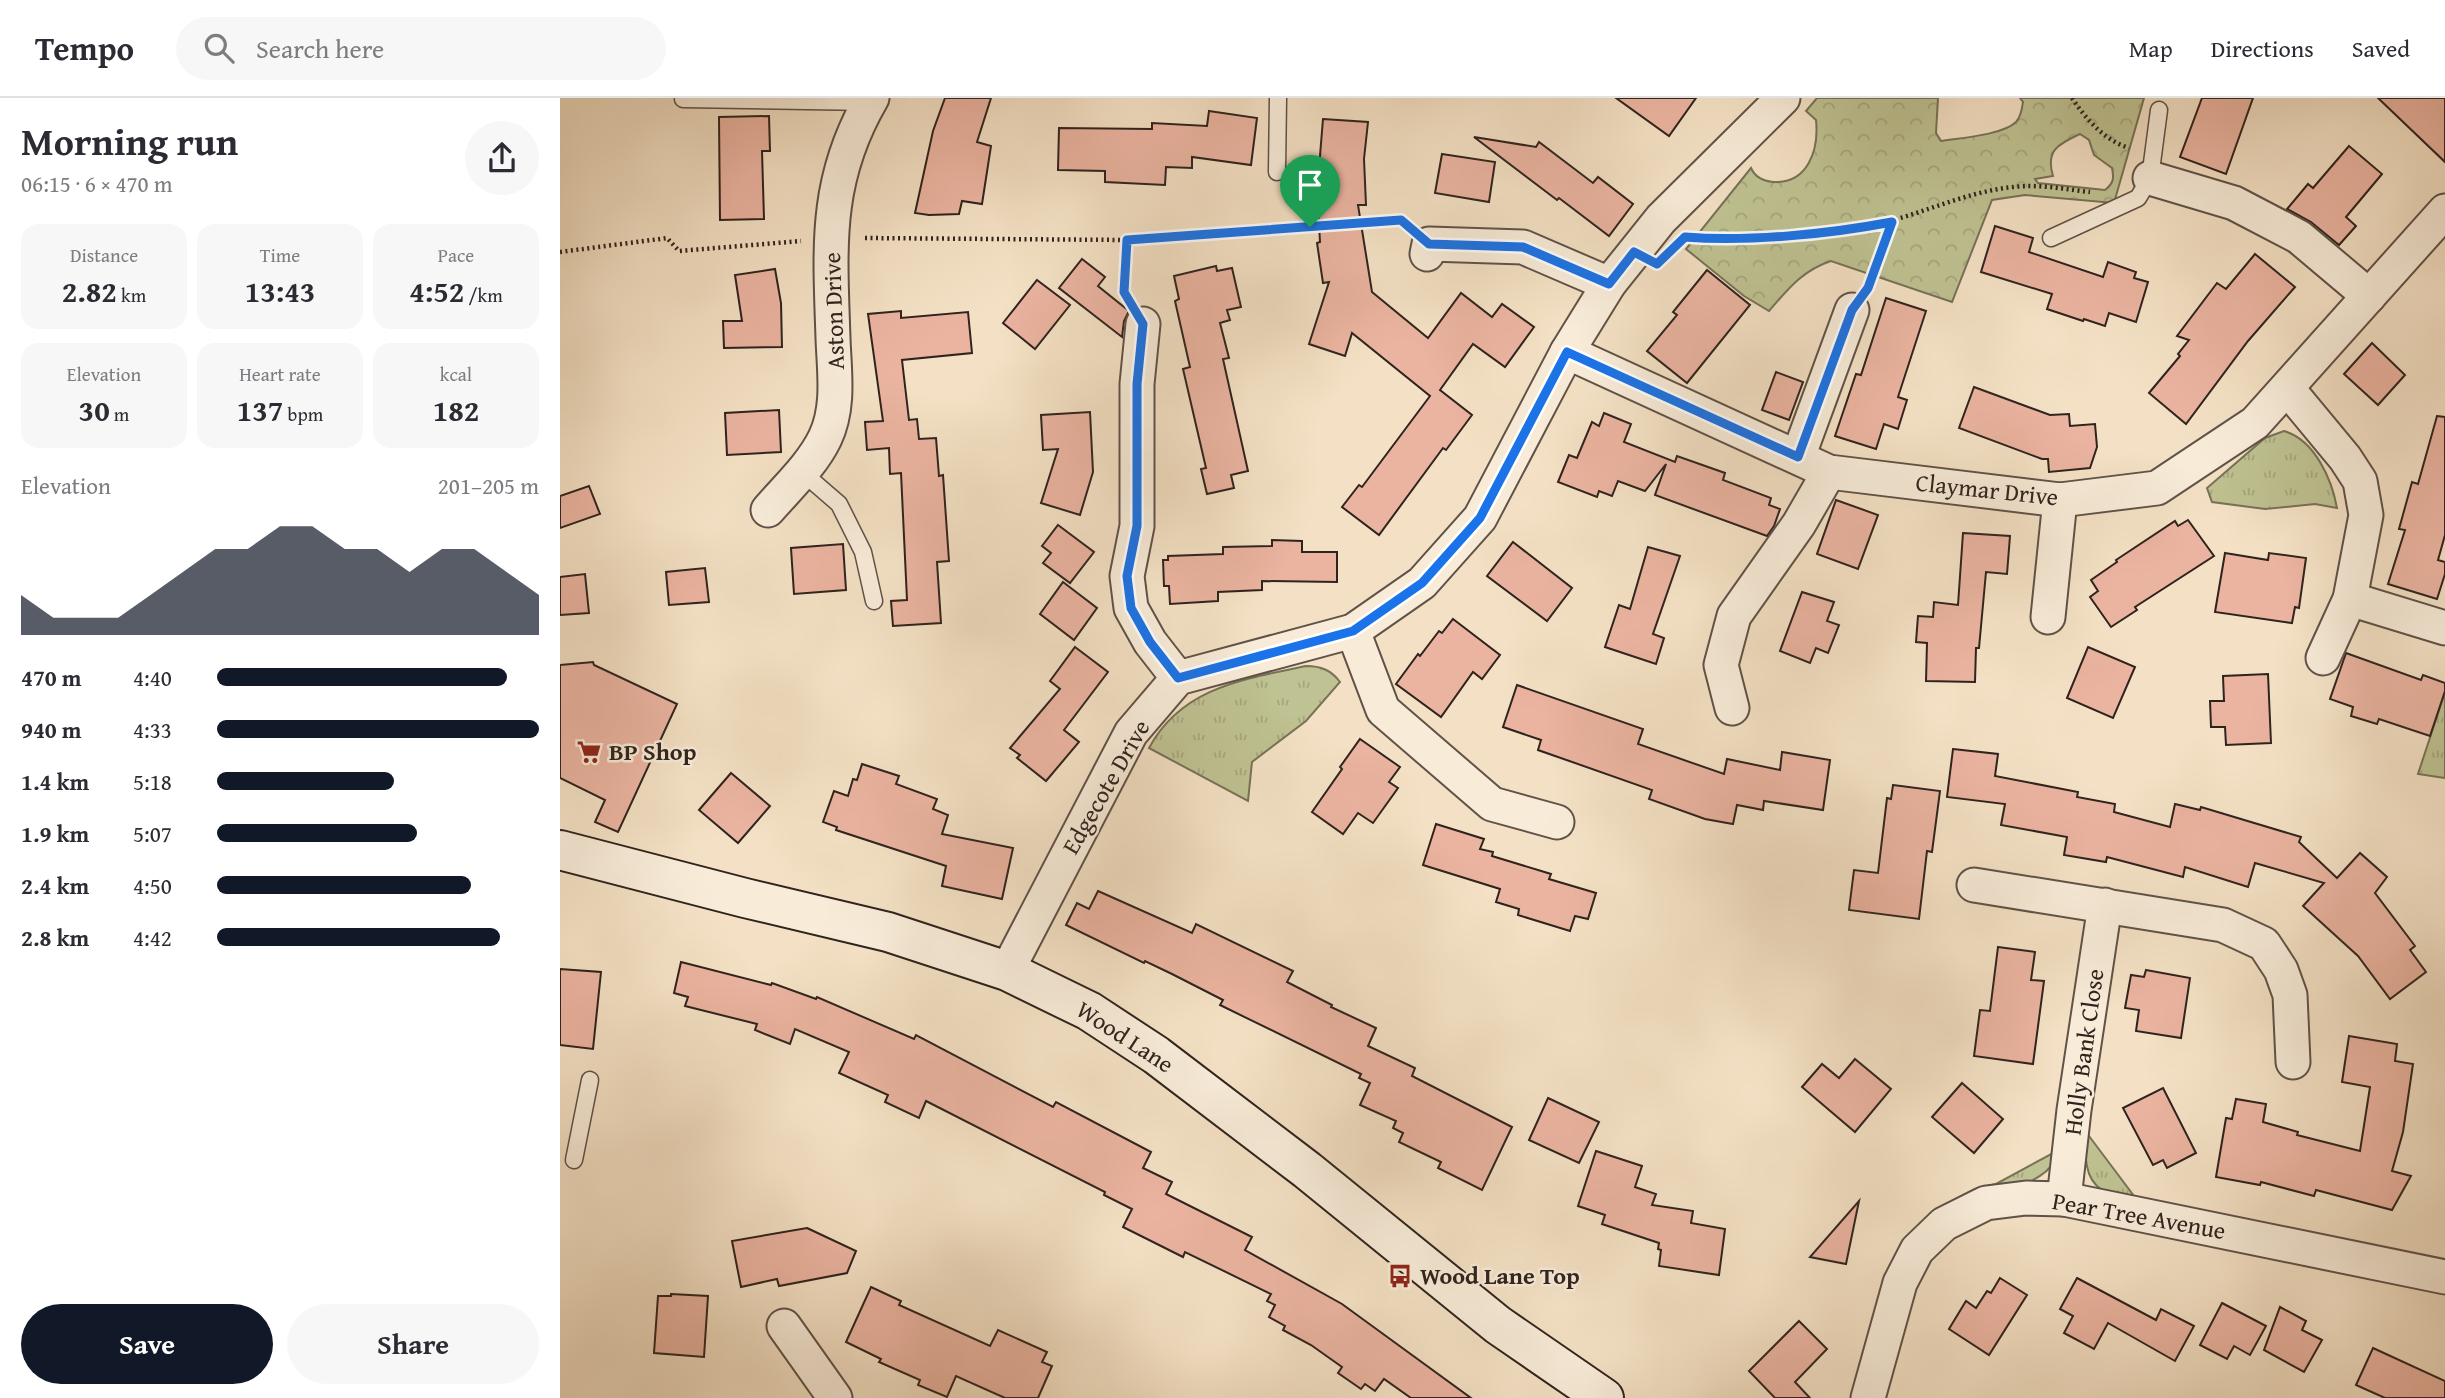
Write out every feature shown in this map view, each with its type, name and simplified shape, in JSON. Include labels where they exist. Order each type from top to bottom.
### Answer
[{"type":"street","points":[[1143,324],[1137,384],[1137,526],[1127,576],[1131,608],[1150,642],[1178,678],[1353,631],[1422,583],[1480,518],[1567,352],[1609,284],[1661,219],[1783,98]]},
{"type":"street","name":"Aston Drive","points":[[768,510],[802,472],[825,438],[836,380],[832,211],[847,148],[870,100]]},
{"type":"street","points":[[2147,177],[2234,203],[2299,237],[2369,296]]},
{"type":"street","name":"Claymar Drive","points":[[1567,352],[1829,472],[2060,499],[2157,488],[2255,424],[2445,211]]},
{"type":"street","points":[[1428,249],[1523,247],[1609,284]]},
{"type":"street","points":[[1798,457],[1852,310]]},
{"type":"street","points":[[2287,388],[2345,458],[2360,481],[2366,515],[2350,599],[2323,659]]},
{"type":"street","points":[[1732,708],[1721,665],[1734,616],[1799,524],[1829,472]]},
{"type":"street","points":[[2048,617],[2060,499]]},
{"type":"street","points":[[2350,599],[2445,628]]},
{"type":"street","points":[[1353,631],[1383,710],[1492,804],[1558,822]]},
{"type":"street","name":"Edgecote Drive","points":[[1007,971],[1131,733],[1178,678]]},
{"type":"street","name":"Wood Lane","points":[[560,850],[888,932],[1007,971],[1089,1011],[1156,1055],[1307,1170],[1497,1325],[1604,1398]]},
{"type":"street","points":[[1974,885],[2223,925],[2264,944],[2281,970],[2290,995],[2293,1062]]},
{"type":"street","name":"Holly Bank Close","points":[[2064,1199],[2074,1110],[2105,905]]},
{"type":"street","name":"Pear Tree Avenue","points":[[1868,1398],[1900,1283],[1917,1250],[1944,1224],[1986,1203],[2026,1198],[2064,1199],[2445,1277]]},
{"type":"street","points":[[784,1326],[835,1398]]},
{"type":"lane","points":[[1277,172],[1278,98]]},
{"type":"lane","points":[[683,99],[870,100]]},
{"type":"lane","points":[[2051,238],[2147,177],[2159,110]]},
{"type":"lane","points":[[802,472],[839,504],[863,552],[873,601]]},
{"type":"lane","points":[[572,1159],[590,1080]]},
{"type":"path","points":[[2072,98],[2089,121],[2147,177]]},
{"type":"path","points":[[1685,237],[1721,240],[1870,226],[2013,187],[2147,177]]},
{"type":"path","points":[[560,252],[667,238],[678,251],[831,238],[1127,240],[1401,220],[1428,249]]},
{"type":"path","points":[[1852,310],[1868,288],[1892,222]]},
{"type":"path","points":[[1127,240],[1124,292],[1143,324]]},
{"type":"green space","points":[[1817,98],[1938,98],[1936,133],[1941,141],[1981,135],[2010,126],[2020,115],[2023,102],[2020,98],[2144,98],[2114,203],[2025,195],[1992,200],[1952,302],[1831,261],[1804,275],[1769,311],[1744,296],[1686,249],[1751,168],[1760,178],[1773,182],[1785,181],[1803,171],[1813,153],[1816,131],[1816,120],[1806,111]],"holes":[[[2080,134],[2089,140],[2094,155],[2112,168],[2113,180],[2105,190],[2038,183],[2035,179],[2053,176],[2052,154],[2060,145]]]},
{"type":"green space","points":[[2284,431],[2305,443],[2320,462],[2331,485],[2337,508],[2315,504],[2265,509],[2212,502],[2207,488],[2265,438]]},
{"type":"green space","points":[[1306,666],[1325,670],[1340,682],[1306,721],[1252,762],[1248,801],[1149,748],[1163,727],[1179,711],[1197,699],[1238,682]]},
{"type":"green space","points":[[2445,692],[2445,778],[2418,774]]},
{"type":"green space","points":[[2086,1132],[2140,1204],[2110,1195],[2091,1179],[2086,1164]]},
{"type":"green space","points":[[2055,1152],[2054,1162],[2046,1171],[2019,1187],[1940,1216],[1936,1209],[1975,1189],[1996,1184]]},
{"type":"building","points":[[945,98],[991,98],[977,142],[991,146],[982,204],[962,201],[959,214],[915,213],[933,131]]},
{"type":"building","points":[[1616,98],[1696,98],[1669,136]]},
{"type":"building","points":[[2202,98],[2253,98],[2226,174],[2180,157]]},
{"type":"building","points":[[2378,98],[2445,98],[2445,162]]},
{"type":"building","points":[[1209,111],[1257,118],[1251,165],[1192,157],[1192,168],[1166,167],[1165,185],[1105,182],[1105,171],[1058,170],[1059,128],[1152,129],[1152,123],[1207,126]]},
{"type":"building","points":[[769,116],[770,151],[762,151],[764,219],[720,220],[719,117]]},
{"type":"building","points":[[1323,119],[1368,122],[1364,159],[1366,205],[1358,205],[1372,292],[1428,338],[1461,293],[1492,317],[1502,304],[1534,327],[1505,367],[1473,344],[1440,390],[1472,415],[1446,450],[1443,448],[1379,535],[1342,507],[1359,485],[1362,487],[1430,396],[1352,333],[1345,356],[1309,344],[1329,282],[1323,283],[1317,243],[1320,242],[1316,168],[1319,168]]},
{"type":"building","points":[[1474,137],[1536,147],[1539,142],[1593,183],[1598,177],[1633,204],[1609,236]]},
{"type":"building","points":[[2349,146],[2382,174],[2346,217],[2356,226],[2339,245],[2311,222],[2287,209],[2308,184],[2313,188]]},
{"type":"building","points":[[1442,154],[1495,162],[1489,202],[1435,193]]},
{"type":"building","points":[[1995,226],[2033,238],[2029,252],[2103,277],[2108,262],[2136,272],[2134,278],[2148,282],[2136,322],[2109,313],[2105,326],[2084,319],[2083,321],[2047,309],[2052,294],[1981,272]]},
{"type":"building","points":[[2255,254],[2295,287],[2248,341],[2186,424],[2149,393],[2180,356],[2178,354],[2189,340],[2177,336],[2217,283],[2226,289]]},
{"type":"building","points":[[1082,259],[1105,277],[1098,286],[1129,311],[1124,321],[1122,337],[1059,288]]},
{"type":"building","points":[[1216,266],[1217,271],[1232,268],[1241,307],[1227,310],[1230,320],[1220,323],[1229,358],[1223,359],[1248,471],[1231,475],[1234,488],[1207,494],[1201,469],[1206,468],[1183,369],[1190,367],[1175,301],[1179,299],[1174,276]]},
{"type":"building","points":[[775,269],[781,303],[782,347],[724,348],[723,321],[742,321],[735,275]]},
{"type":"building","points":[[1707,270],[1750,305],[1687,383],[1647,351],[1677,315],[1673,312]]},
{"type":"building","points":[[1037,280],[1070,305],[1035,349],[1003,323]]},
{"type":"building","points":[[1886,298],[1926,311],[1898,397],[1907,400],[1898,429],[1884,424],[1876,449],[1835,436],[1856,374],[1861,375]]},
{"type":"building","points":[[901,311],[901,318],[968,312],[972,353],[902,360],[909,420],[917,419],[919,439],[936,438],[939,476],[943,475],[949,561],[937,562],[941,623],[893,626],[891,601],[907,600],[901,473],[890,474],[889,448],[867,450],[865,422],[883,421],[868,314]]},
{"type":"building","points":[[2372,343],[2405,375],[2378,405],[2344,374]]},
{"type":"building","points":[[1776,372],[1803,382],[1789,420],[1762,410]]},
{"type":"building","points":[[1974,387],[2050,415],[2069,414],[2070,426],[2095,424],[2097,447],[2090,468],[2049,472],[2048,459],[1959,428]]},
{"type":"building","points":[[779,410],[781,452],[727,455],[725,413]]},
{"type":"building","points":[[1090,412],[1093,472],[1080,515],[1041,503],[1058,449],[1043,450],[1041,415]]},
{"type":"building","points":[[1604,413],[1631,424],[1624,442],[1675,462],[1677,456],[1725,473],[1723,480],[1771,498],[1769,505],[1780,509],[1767,536],[1655,495],[1666,464],[1645,491],[1618,481],[1612,496],[1599,491],[1597,497],[1558,482],[1569,455],[1577,458],[1592,422],[1599,426]]},
{"type":"building","points":[[2437,416],[2445,417],[2445,535],[2438,560],[2445,562],[2445,574],[2437,599],[2388,584],[2405,530],[2399,529],[2412,482],[2418,484]]},
{"type":"building","points":[[589,486],[600,514],[560,528],[560,496]]},
{"type":"building","points":[[1836,500],[1878,515],[1858,569],[1817,554]]},
{"type":"building","points":[[2188,520],[2214,556],[2135,607],[2137,610],[2111,627],[2090,597],[2098,591],[2091,580],[2175,521],[2178,526]]},
{"type":"building","points":[[1058,525],[1094,552],[1070,583],[1043,563],[1051,553],[1042,546]]},
{"type":"building","points":[[1963,533],[2010,536],[2007,574],[1986,572],[1979,648],[1976,648],[1975,682],[1926,681],[1927,643],[1916,642],[1918,616],[1933,617],[1934,602],[1958,605]]},
{"type":"building","points":[[1272,540],[1302,541],[1302,552],[1337,552],[1337,582],[1262,581],[1262,590],[1218,592],[1218,601],[1170,604],[1169,586],[1164,586],[1163,560],[1168,560],[1168,556],[1223,554],[1223,547],[1272,546]]},
{"type":"building","points":[[1513,542],[1572,588],[1547,621],[1487,576]]},
{"type":"building","points":[[843,544],[846,590],[794,594],[791,548]]},
{"type":"building","points":[[1648,547],[1680,556],[1653,634],[1664,638],[1656,664],[1605,647],[1619,605],[1630,609]]},
{"type":"building","points":[[2225,553],[2268,560],[2269,553],[2306,558],[2299,608],[2295,607],[2292,623],[2215,612]]},
{"type":"building","points":[[705,568],[709,602],[669,605],[666,572]]},
{"type":"building","points":[[585,574],[589,613],[560,615],[560,577]]},
{"type":"building","points":[[1063,582],[1097,608],[1074,640],[1040,614]]},
{"type":"building","points":[[1802,592],[1834,602],[1827,621],[1839,625],[1828,653],[1816,648],[1810,663],[1780,651]]},
{"type":"building","points":[[1453,619],[1500,655],[1482,679],[1473,672],[1441,717],[1396,684],[1418,654],[1420,656],[1439,631],[1442,633]]},
{"type":"building","points":[[1075,647],[1108,672],[1064,730],[1079,742],[1046,781],[1017,758],[1020,755],[1010,748],[1060,689],[1050,681]]},
{"type":"building","points":[[2088,647],[2135,667],[2113,718],[2067,698]]},
{"type":"building","points":[[2346,653],[2421,680],[2423,675],[2445,683],[2445,691],[2430,736],[2379,719],[2377,724],[2351,716],[2353,707],[2330,699]]},
{"type":"building","points":[[593,662],[594,665],[677,704],[618,832],[595,822],[605,800],[560,778],[560,665]]},
{"type":"building","points":[[2268,674],[2271,743],[2226,745],[2225,727],[2211,727],[2210,701],[2224,701],[2223,676]]},
{"type":"building","points":[[1517,685],[1643,729],[1638,744],[1724,774],[1727,759],[1780,770],[1782,752],[1830,760],[1823,810],[1764,801],[1763,810],[1737,805],[1733,824],[1705,819],[1649,799],[1652,790],[1538,750],[1541,740],[1503,727]]},
{"type":"building","points":[[1360,739],[1400,767],[1389,782],[1398,788],[1373,823],[1358,813],[1343,834],[1312,812]]},
{"type":"building","points":[[1953,749],[1998,754],[1995,776],[2078,792],[2077,797],[2115,804],[2114,812],[2170,827],[2175,804],[2200,810],[2201,807],[2301,837],[2299,842],[2337,878],[2360,853],[2387,877],[2375,893],[2415,946],[2410,950],[2426,972],[2390,999],[2358,956],[2303,906],[2324,883],[2255,863],[2248,887],[2185,867],[2183,877],[2107,857],[2106,862],[2064,855],[2067,837],[2001,825],[2005,804],[1947,797]]},
{"type":"building","points":[[862,764],[899,776],[896,784],[937,799],[933,809],[948,815],[942,834],[1013,848],[1002,899],[942,886],[946,866],[836,830],[837,827],[823,822],[834,791],[848,796],[853,779],[857,780]]},
{"type":"building","points":[[731,773],[770,806],[738,843],[699,810]]},
{"type":"building","points":[[1893,785],[1940,791],[1932,852],[1927,851],[1919,919],[1849,910],[1854,870],[1878,873],[1887,798],[1891,799]]},
{"type":"building","points":[[1436,824],[1484,839],[1480,849],[1493,852],[1492,856],[1551,874],[1549,879],[1596,893],[1588,919],[1575,916],[1570,931],[1518,915],[1519,909],[1496,902],[1500,889],[1423,865]]},
{"type":"building","points":[[1098,891],[1192,933],[1196,924],[1293,971],[1287,982],[1376,1028],[1368,1046],[1415,1068],[1412,1076],[1512,1127],[1482,1190],[1438,1168],[1441,1162],[1399,1142],[1403,1133],[1393,1128],[1396,1121],[1360,1105],[1370,1083],[1359,1078],[1361,1074],[1220,1005],[1223,1000],[1172,974],[1066,925],[1077,903],[1089,909]]},
{"type":"building","points":[[1998,947],[2035,952],[2031,980],[2044,981],[2033,1064],[1974,1056],[1980,1010],[1990,1011]]},
{"type":"building","points":[[681,962],[771,985],[772,983],[816,999],[817,997],[914,1039],[916,1035],[1053,1107],[1056,1102],[1151,1152],[1143,1168],[1172,1182],[1166,1194],[1252,1237],[1245,1250],[1342,1304],[1471,1398],[1411,1398],[1384,1379],[1375,1391],[1365,1384],[1361,1389],[1338,1373],[1342,1367],[1311,1345],[1283,1330],[1285,1326],[1269,1317],[1275,1305],[1267,1301],[1271,1294],[1185,1252],[1183,1257],[1123,1227],[1132,1209],[1104,1195],[1105,1192],[926,1101],[919,1118],[885,1102],[888,1095],[839,1073],[849,1052],[795,1029],[790,1044],[755,1030],[757,1024],[685,1006],[688,997],[674,993]]},
{"type":"building","points":[[560,969],[601,972],[593,1049],[560,1045]]},
{"type":"building","points":[[2146,970],[2190,978],[2181,1038],[2136,1031],[2139,1010],[2125,1008],[2131,975],[2144,977]]},
{"type":"building","points":[[2349,1036],[2397,1044],[2395,1061],[2413,1064],[2403,1132],[2392,1171],[2411,1176],[2392,1210],[2316,1190],[2314,1196],[2261,1182],[2260,1185],[2216,1177],[2226,1118],[2232,1119],[2236,1099],[2266,1104],[2263,1122],[2298,1132],[2297,1135],[2360,1151],[2370,1087],[2342,1082]]},
{"type":"building","points":[[1855,1059],[1891,1089],[1855,1132],[1802,1087],[1822,1064],[1839,1078]]},
{"type":"building","points":[[1962,1083],[2003,1119],[1974,1153],[1932,1117]]},
{"type":"building","points":[[2163,1088],[2196,1153],[2167,1168],[2163,1160],[2153,1165],[2123,1108]]},
{"type":"building","points":[[1548,1098],[1599,1122],[1579,1163],[1529,1140]]},
{"type":"building","points":[[1596,1151],[1642,1166],[1635,1187],[1656,1194],[1652,1205],[1693,1211],[1691,1223],[1725,1229],[1719,1275],[1659,1266],[1659,1243],[1602,1224],[1605,1215],[1578,1206]]},
{"type":"building","points":[[1859,1201],[1846,1264],[1810,1257]]},
{"type":"building","points":[[807,1228],[856,1251],[847,1273],[779,1286],[777,1279],[741,1287],[732,1241]]},
{"type":"building","points":[[2000,1278],[2027,1295],[1989,1355],[1949,1329],[1966,1301],[1976,1308],[1987,1291],[1991,1293]]},
{"type":"building","points":[[2077,1278],[2156,1320],[2161,1309],[2194,1326],[2175,1361],[2108,1323],[2094,1349],[2064,1333],[2073,1316],[2060,1309]]},
{"type":"building","points":[[871,1287],[901,1301],[899,1305],[990,1346],[998,1330],[1047,1352],[1042,1362],[1052,1366],[1038,1398],[1005,1398],[956,1376],[947,1397],[918,1385],[920,1380],[879,1362],[881,1359],[846,1342]]},
{"type":"building","points":[[658,1296],[708,1296],[704,1357],[654,1353]]},
{"type":"building","points":[[2222,1303],[2266,1326],[2250,1355],[2234,1346],[2227,1359],[2200,1345]]},
{"type":"building","points":[[2280,1307],[2306,1321],[2302,1330],[2322,1340],[2304,1372],[2264,1350]]},
{"type":"building","points":[[1799,1321],[1827,1349],[1795,1382],[1810,1398],[1775,1398],[1749,1371]]},
{"type":"building","points":[[2373,1348],[2445,1381],[2445,1398],[2385,1398],[2356,1385]]},
{"type":"place","name":"BP Shop","points":[[589,752]]},
{"type":"place","name":"Wood Lane Top","points":[[1400,1276]]},
{"type":"route","points":[[1401,220],[1429,244],[1523,247],[1609,284],[1634,252],[1657,264],[1685,237],[1721,240],[1892,222],[1868,288],[1852,310],[1798,457],[1567,352],[1480,518],[1422,583],[1353,631],[1178,678],[1150,642],[1131,608],[1127,576],[1137,526],[1137,384],[1143,324],[1124,292],[1127,240],[1310,227],[1401,220]]}]
